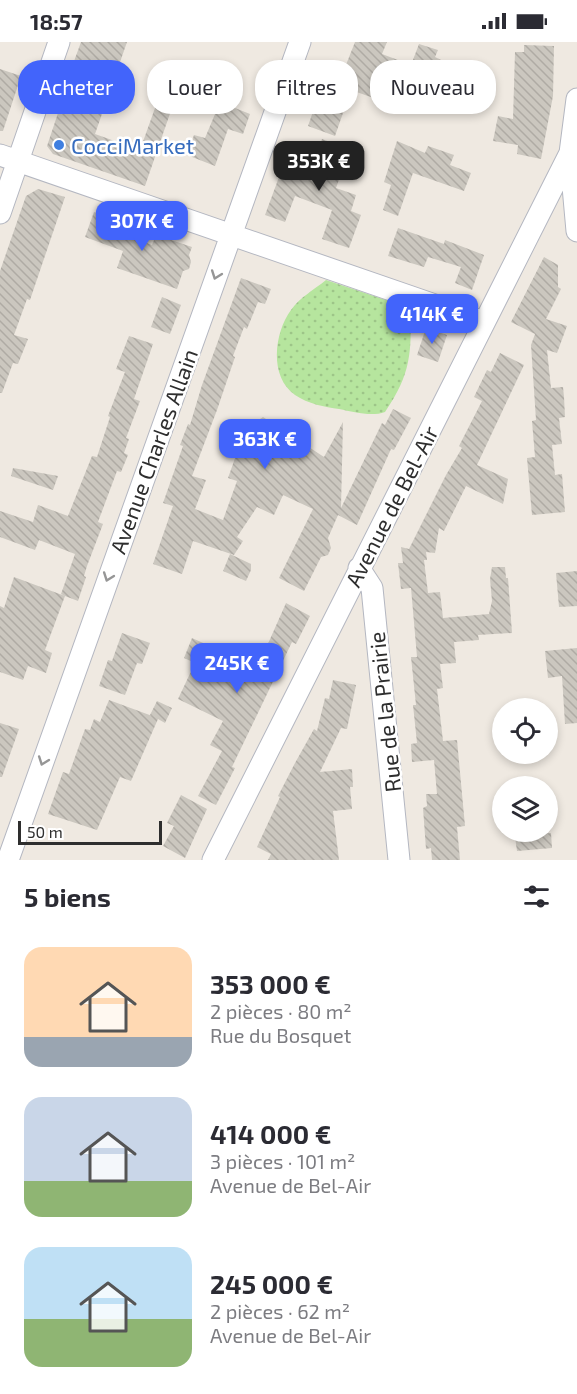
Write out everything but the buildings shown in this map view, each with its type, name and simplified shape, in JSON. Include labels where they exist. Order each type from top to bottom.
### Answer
[{"type":"street","points":[[0,213],[9,158],[59,42]]},
{"type":"street","name":"Avenue Charles Allain","points":[[8,860],[300,42]]},
{"type":"street","points":[[577,99],[570,153],[577,231]]},
{"type":"street","name":"Avenue de Bel-Air","points":[[213,860],[570,153]]},
{"type":"street","points":[[9,158],[484,322]]},
{"type":"street","name":"Rue de la Prairie","points":[[360,568],[372,588],[399,860]]},
{"type":"green space","points":[[326,280],[410,308],[411,337],[408,362],[400,386],[385,412],[362,414],[311,403],[295,395],[281,377],[277,354],[285,320],[298,302]]},
{"type":"place","name":"CocciMarket","points":[[59,145]]}]
